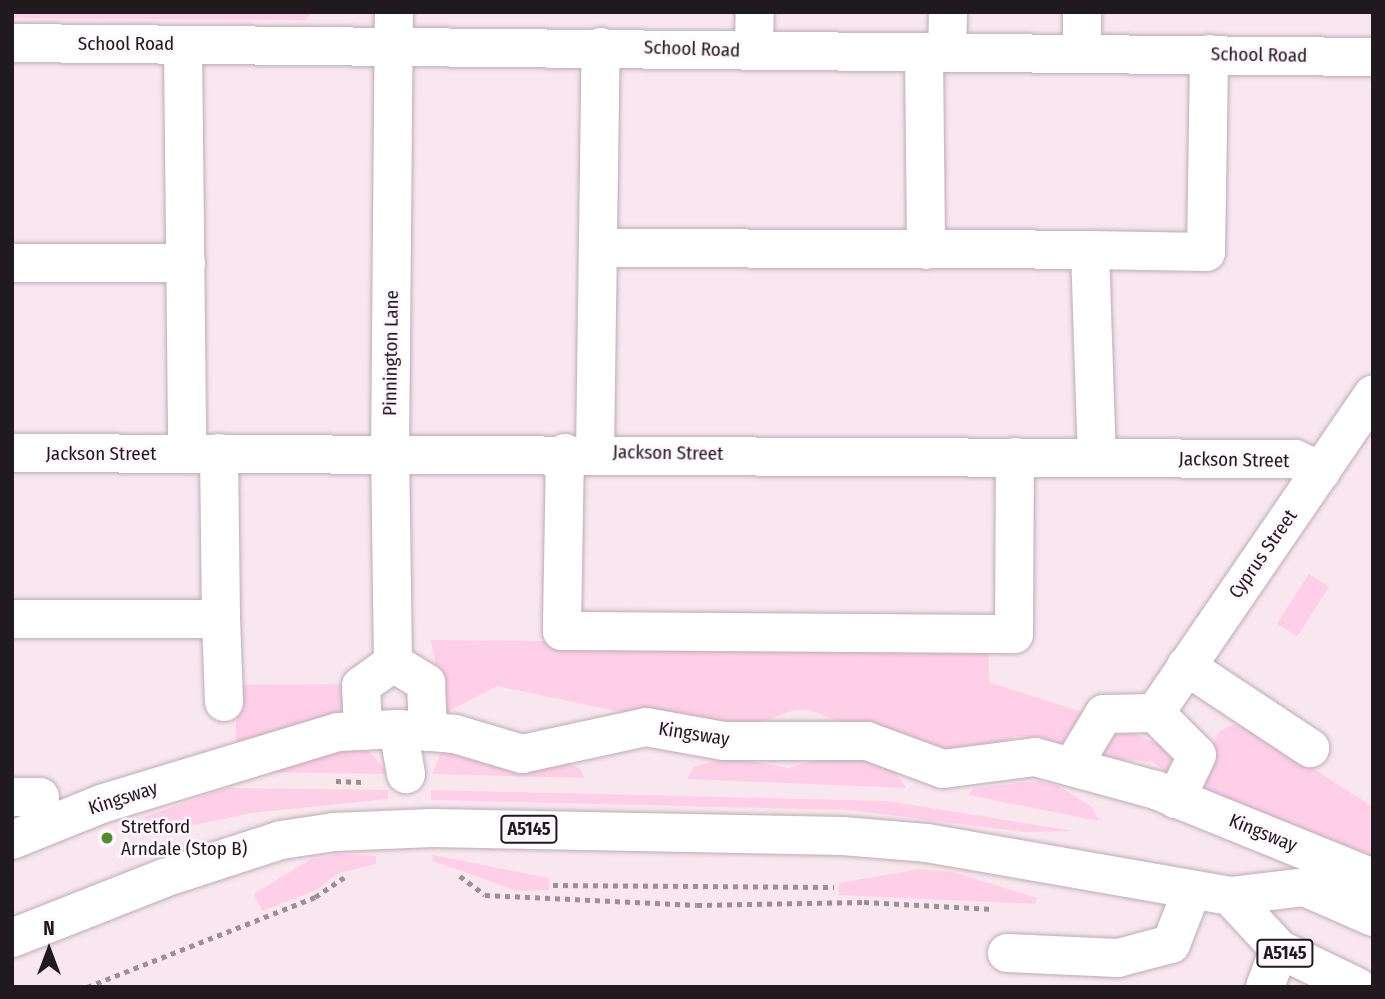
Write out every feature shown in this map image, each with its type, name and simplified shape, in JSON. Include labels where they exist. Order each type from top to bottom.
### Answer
[{"type":"street","points":[[754,51],[755,12]]},
{"type":"street","points":[[926,250],[936,53],[948,12]]},
{"type":"street","points":[[1082,12],[1082,53]]},
{"type":"street","name":"School Road","points":[[12,43],[183,45],[394,28],[595,35],[754,51],[1373,57]]},
{"type":"street","name":"Pinnington Lane","points":[[393,663],[390,456],[394,28]]},
{"type":"street","points":[[595,35],[601,248],[562,631],[1014,634],[1015,457]]},
{"type":"street","points":[[183,45],[186,263],[221,619],[223,702]]},
{"type":"street","points":[[601,248],[1206,252],[1209,54]]},
{"type":"street","points":[[1090,250],[1097,457]]},
{"type":"street","points":[[12,263],[186,263]]},
{"type":"street","name":"Cyprus Street","points":[[1154,713],[1373,395]]},
{"type":"street","name":"Jackson Street","points":[[12,453],[390,456],[580,453],[1295,459],[1321,471]]},
{"type":"street","points":[[12,619],[221,619]]},
{"type":"street","points":[[396,731],[426,683],[393,663],[361,686],[396,731],[406,774]]},
{"type":"street","points":[[1186,666],[1310,748]]},
{"type":"street","points":[[1072,767],[1104,714],[1154,713],[1197,755],[1176,799]]},
{"type":"street","name":"Kingsway","points":[[31,821],[338,732],[455,734],[522,754],[646,727],[724,741],[867,741],[943,769],[1035,757],[1176,799],[1373,877]]},
{"type":"street","name":"A5145","points":[[12,938],[233,853],[281,840],[382,828],[843,836],[927,843],[1230,896],[1279,949],[1357,987]]},
{"type":"street","points":[[1230,896],[1305,887],[1373,917]]},
{"type":"street","points":[[1007,953],[1118,958],[1171,944],[1192,890]]},
{"type":"street","points":[[1265,987],[1279,949]]},
{"type":"path","points":[[450,872],[467,878],[485,895],[697,905],[864,902],[997,909]]},
{"type":"path","points":[[87,987],[315,897],[354,875]]},
{"type":"path","points":[[553,885],[834,887]]},
{"type":"shaded area","points":[[12,12],[313,12],[305,20],[12,18]]},
{"type":"shaded area","points":[[1309,574],[1329,587],[1297,637],[1277,623]]},
{"type":"shaded area","points":[[431,640],[988,645],[989,682],[1094,716],[1069,747],[1041,737],[1016,736],[978,755],[936,757],[809,710],[795,710],[724,734],[497,686],[445,713]]},
{"type":"shaded area","points":[[351,684],[349,711],[236,750],[236,685]]},
{"type":"shaded area","points":[[1108,722],[1187,757],[1175,778],[1153,762],[1091,757]]},
{"type":"shaded area","points":[[1234,724],[1247,726],[1373,807],[1373,856],[1204,790],[1194,780],[1220,731]]},
{"type":"shaded area","points":[[315,749],[367,749],[389,774],[253,772]]},
{"type":"shaded area","points":[[442,751],[556,759],[580,768],[584,778],[432,774]]},
{"type":"shaded area","points":[[847,751],[893,769],[906,788],[687,779],[694,767],[727,757],[789,768]]},
{"type":"shaded area","points":[[1038,781],[1058,786],[1092,807],[1099,821],[968,795],[973,788]]},
{"type":"shaded area","points":[[227,788],[388,790],[388,799],[251,813],[150,834],[144,817]]},
{"type":"shaded area","points":[[431,790],[888,801],[1073,831],[1023,832],[849,810],[431,800]]},
{"type":"shaded area","points":[[339,854],[376,856],[376,864],[338,873],[316,890],[262,911],[254,894],[311,859]]},
{"type":"shaded area","points":[[432,855],[549,878],[549,890],[518,891],[433,861]]},
{"type":"shaded area","points":[[920,869],[953,872],[1037,898],[1035,904],[839,895],[839,883]]},
{"type":"place","name":"Stretford Arndale (Stop B)","points":[[107,838]]}]
